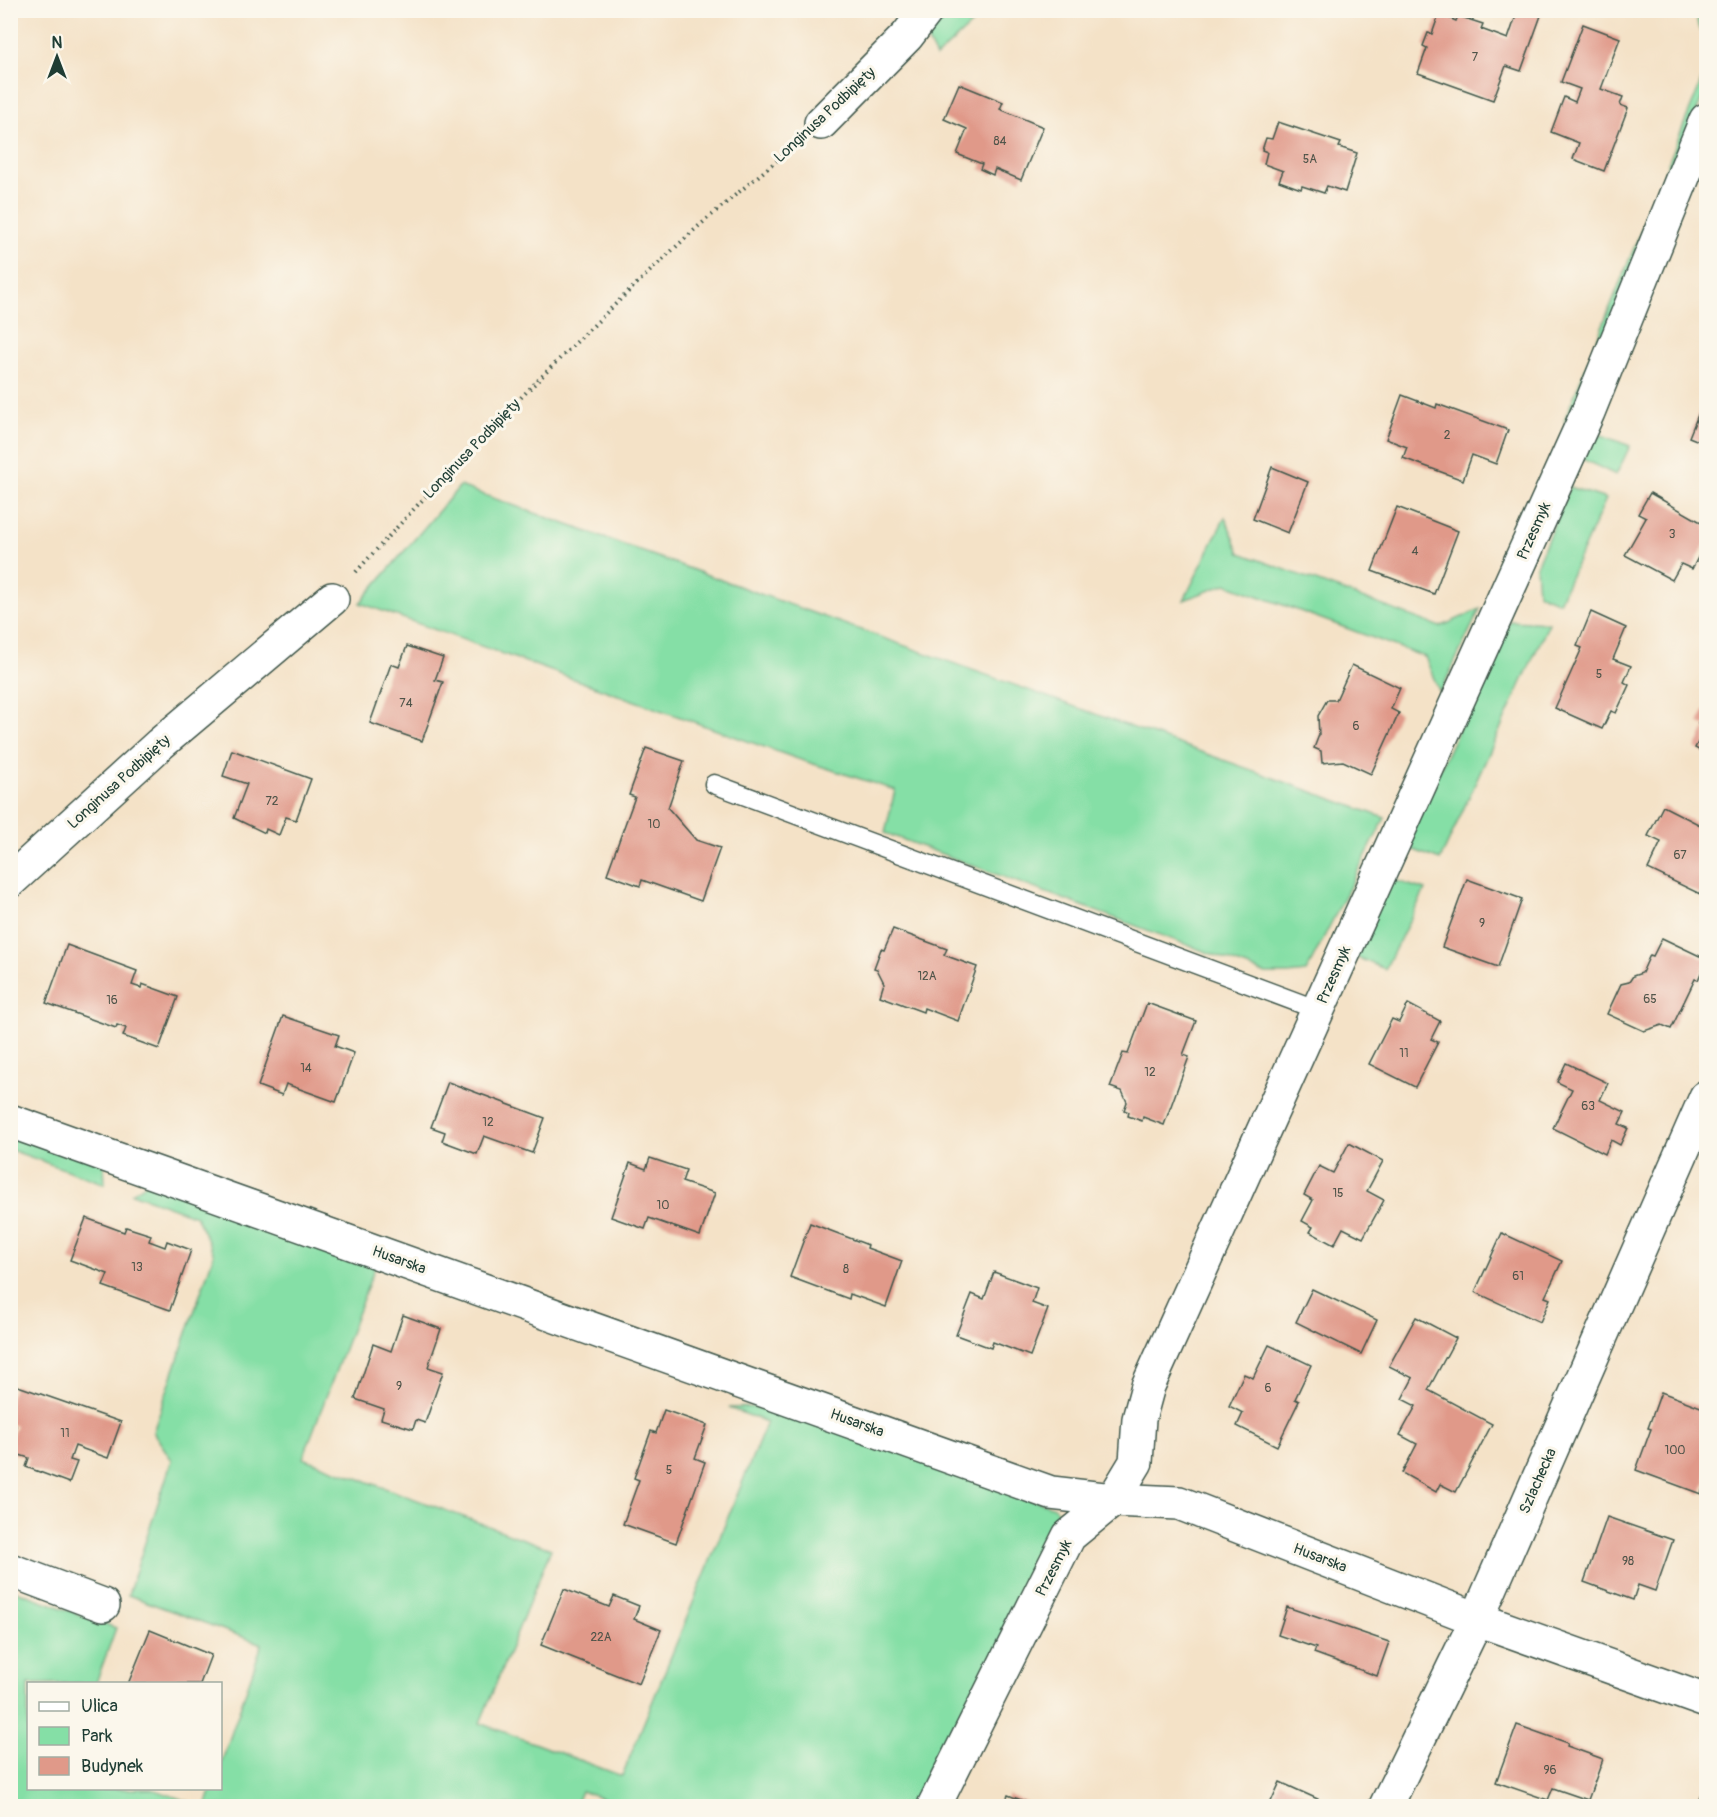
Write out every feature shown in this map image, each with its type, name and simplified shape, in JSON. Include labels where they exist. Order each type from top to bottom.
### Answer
[{"type":"street","name":"Longinusa Podbipięty","points":[[821,123],[908,36],[927,10]]},
{"type":"street","name":"Przesmyk","points":[[934,1806],[1069,1536],[1113,1500],[1136,1462],[1139,1419],[1148,1386],[1588,412],[1707,120]]},
{"type":"street","name":"Longinusa Podbipięty","points":[[10,880],[160,744],[332,599]]},
{"type":"street","name":"Szlachecka","points":[[1386,1806],[1477,1619],[1694,1156],[1707,1097]]},
{"type":"street","name":"Husarska","points":[[10,1121],[1052,1493],[1113,1500],[1179,1503],[1477,1619],[1707,1701]]},
{"type":"street","points":[[10,1570],[103,1605]]},
{"type":"lane","points":[[714,784],[1318,1010]]},
{"type":"path","name":"Longinusa Podbipięty","points":[[332,599],[397,527],[564,354],[694,231],[821,123]]},
{"type":"green space","points":[[944,11],[986,11],[936,57],[926,37]]},
{"type":"green space","points":[[1701,11],[1706,11],[1706,42],[1697,21]]},
{"type":"green space","points":[[1706,70],[1706,88],[1571,423],[1564,421]]},
{"type":"green space","points":[[1594,432],[1630,446],[1616,475],[1582,459]]},
{"type":"green space","points":[[460,486],[1385,818],[1306,972],[1266,974],[885,833],[895,790],[798,759],[360,603]]},
{"type":"green space","points":[[1570,487],[1606,499],[1559,602],[1538,593],[1536,566]]},
{"type":"green space","points":[[1225,517],[1240,553],[1440,627],[1480,609],[1440,693],[1425,657],[1226,584],[1184,600]]},
{"type":"green space","points":[[1510,621],[1549,623],[1440,860],[1411,849],[1407,838]]},
{"type":"green space","points":[[1391,879],[1425,890],[1385,969],[1354,956]]},
{"type":"green space","points":[[11,1133],[104,1164],[105,1184],[11,1150]]},
{"type":"green space","points":[[151,1180],[376,1264],[303,1458],[551,1549],[480,1723],[622,1776],[767,1422],[729,1408],[754,1407],[790,1414],[1054,1507],[1064,1521],[919,1806],[623,1806],[581,1791],[575,1806],[206,1806],[212,1790],[222,1790],[222,1761],[262,1644],[128,1595],[172,1460],[153,1432],[214,1254],[196,1216],[132,1193]]},
{"type":"green space","points":[[11,1589],[116,1628],[96,1682],[27,1682],[27,1790],[155,1790],[201,1806],[11,1806]]},
{"type":"building","points":[[1518,10],[1543,10],[1521,71],[1506,66],[1493,100],[1418,73],[1427,48],[1423,46],[1428,33],[1432,34],[1439,14],[1456,21],[1458,16],[1483,24],[1481,29],[1508,39]]},
{"type":"building","points":[[1583,24],[1620,38],[1601,89],[1623,97],[1620,105],[1628,108],[1604,171],[1573,159],[1579,143],[1551,132],[1564,97],[1575,102],[1580,89],[1561,82]]},
{"type":"building","points":[[959,84],[1003,102],[1000,109],[1043,127],[1021,180],[995,169],[993,175],[980,169],[982,164],[957,154],[967,129],[944,119]]},
{"type":"building","points":[[1278,122],[1341,143],[1339,147],[1357,153],[1345,192],[1327,186],[1324,193],[1302,186],[1301,189],[1279,181],[1283,171],[1264,164],[1267,152],[1262,150],[1266,138],[1272,139]]},
{"type":"building","points":[[1402,395],[1436,408],[1437,404],[1508,430],[1496,464],[1472,455],[1463,480],[1403,458],[1407,447],[1386,439]]},
{"type":"building","points":[[1706,395],[1706,444],[1689,437]]},
{"type":"building","points":[[1272,467],[1308,482],[1288,533],[1253,519]]},
{"type":"building","points":[[1650,493],[1706,525],[1706,542],[1692,569],[1681,564],[1672,580],[1625,555],[1646,518],[1638,514]]},
{"type":"building","points":[[1397,507],[1458,531],[1434,594],[1372,571]]},
{"type":"building","points":[[1591,612],[1626,628],[1613,659],[1631,666],[1624,682],[1629,685],[1616,713],[1611,711],[1602,729],[1555,708],[1582,648],[1577,646]]},
{"type":"building","points":[[407,646],[443,658],[435,680],[443,682],[422,741],[370,723],[391,664],[399,667]]},
{"type":"building","points":[[1352,665],[1400,688],[1391,709],[1399,713],[1371,774],[1343,761],[1322,763],[1321,751],[1314,748],[1319,735],[1318,716],[1327,700],[1336,700]]},
{"type":"building","points":[[1706,707],[1706,727],[1698,723]]},
{"type":"building","points":[[1706,727],[1706,754],[1695,748]]},
{"type":"building","points":[[646,748],[684,761],[668,808],[696,840],[720,848],[701,901],[642,880],[640,886],[607,874],[635,797],[629,795]]},
{"type":"building","points":[[232,750],[311,779],[296,820],[286,817],[279,835],[266,829],[265,833],[234,818],[247,784],[223,776]]},
{"type":"building","points":[[1663,806],[1702,826],[1706,816],[1706,885],[1702,895],[1648,869],[1661,842],[1648,836]]},
{"type":"building","points":[[1467,879],[1522,899],[1498,967],[1442,947]]},
{"type":"building","points":[[893,929],[947,949],[944,955],[977,967],[958,1021],[924,1008],[923,1012],[880,996],[884,983],[877,969],[874,968],[881,949],[884,950]]},
{"type":"building","points":[[1662,938],[1706,961],[1671,1029],[1662,1025],[1644,1031],[1607,1014],[1621,984],[1629,982],[1633,976],[1642,973],[1650,955],[1653,956]]},
{"type":"building","points":[[67,945],[137,971],[132,985],[141,988],[142,984],[178,997],[159,1049],[123,1036],[126,1028],[117,1025],[116,1028],[46,1003]]},
{"type":"building","points":[[1147,1003],[1196,1021],[1183,1055],[1189,1057],[1164,1125],[1143,1117],[1142,1121],[1128,1116],[1129,1112],[1124,1110],[1127,1102],[1122,1091],[1110,1087],[1123,1053],[1128,1054]]},
{"type":"building","points":[[1408,1004],[1440,1021],[1431,1039],[1438,1042],[1415,1087],[1369,1064],[1392,1019],[1399,1022]]},
{"type":"building","points":[[283,1016],[339,1035],[335,1046],[354,1053],[336,1102],[286,1084],[282,1095],[258,1086]]},
{"type":"building","points":[[1566,1063],[1608,1083],[1600,1100],[1625,1112],[1619,1124],[1628,1128],[1620,1145],[1611,1140],[1605,1154],[1553,1128],[1572,1089],[1557,1082]]},
{"type":"building","points":[[448,1082],[545,1118],[532,1153],[484,1136],[477,1154],[442,1141],[445,1132],[431,1127]]},
{"type":"building","points":[[1349,1143],[1383,1161],[1367,1191],[1384,1200],[1363,1238],[1343,1228],[1334,1245],[1310,1232],[1313,1227],[1302,1221],[1313,1200],[1304,1195],[1319,1166],[1333,1173]]},
{"type":"building","points":[[650,1158],[686,1170],[682,1182],[715,1193],[700,1236],[649,1218],[645,1229],[611,1217],[630,1163],[646,1169]]},
{"type":"building","points":[[86,1218],[124,1232],[126,1227],[151,1235],[149,1241],[165,1247],[167,1241],[191,1250],[170,1310],[103,1286],[108,1274],[70,1260]]},
{"type":"building","points":[[810,1223],[868,1245],[867,1248],[902,1261],[886,1307],[850,1294],[849,1299],[790,1277]]},
{"type":"building","points":[[1502,1233],[1562,1261],[1545,1297],[1550,1299],[1540,1322],[1475,1292]]},
{"type":"building","points":[[994,1272],[1037,1288],[1032,1303],[1048,1309],[1030,1356],[993,1342],[991,1348],[956,1335],[972,1294],[984,1299]]},
{"type":"building","points":[[1312,1289],[1377,1320],[1361,1354],[1296,1322]]},
{"type":"building","points":[[403,1315],[441,1329],[428,1367],[443,1372],[425,1423],[416,1420],[413,1429],[381,1419],[384,1409],[355,1399],[373,1344],[391,1351]]},
{"type":"building","points":[[1416,1317],[1456,1338],[1428,1390],[1492,1424],[1456,1492],[1440,1484],[1436,1492],[1402,1473],[1417,1444],[1400,1435],[1416,1406],[1402,1399],[1413,1378],[1389,1366]]},
{"type":"building","points":[[1269,1345],[1311,1365],[1295,1399],[1299,1401],[1277,1446],[1237,1426],[1243,1413],[1229,1406],[1244,1374],[1253,1378]]},
{"type":"building","points":[[15,1385],[121,1422],[108,1458],[75,1446],[70,1460],[77,1462],[69,1483],[26,1467],[29,1458],[10,1452],[10,1441],[16,1426],[10,1424],[10,1397]]},
{"type":"building","points":[[1661,1392],[1706,1409],[1706,1480],[1701,1494],[1636,1470]]},
{"type":"building","points":[[664,1410],[707,1425],[695,1458],[705,1462],[676,1543],[623,1524],[639,1480],[634,1478],[651,1431],[656,1433]]},
{"type":"building","points":[[1607,1517],[1673,1540],[1655,1591],[1638,1585],[1633,1600],[1584,1582]]},
{"type":"building","points":[[564,1589],[609,1607],[614,1596],[639,1606],[634,1619],[661,1630],[639,1684],[541,1645]]},
{"type":"building","points":[[1287,1607],[1389,1642],[1377,1676],[1314,1653],[1316,1648],[1278,1635]]},
{"type":"building","points":[[150,1630],[211,1655],[201,1682],[129,1682]]},
{"type":"building","points":[[1517,1725],[1568,1743],[1567,1746],[1603,1759],[1588,1800],[1553,1788],[1548,1800],[1496,1782]]},
{"type":"building","points":[[1280,1782],[1333,1806],[1269,1806]]},
{"type":"building","points":[[1701,1793],[1706,1795],[1706,1806],[1696,1806]]},
{"type":"building","points":[[1008,1795],[1037,1806],[1004,1806]]}]
